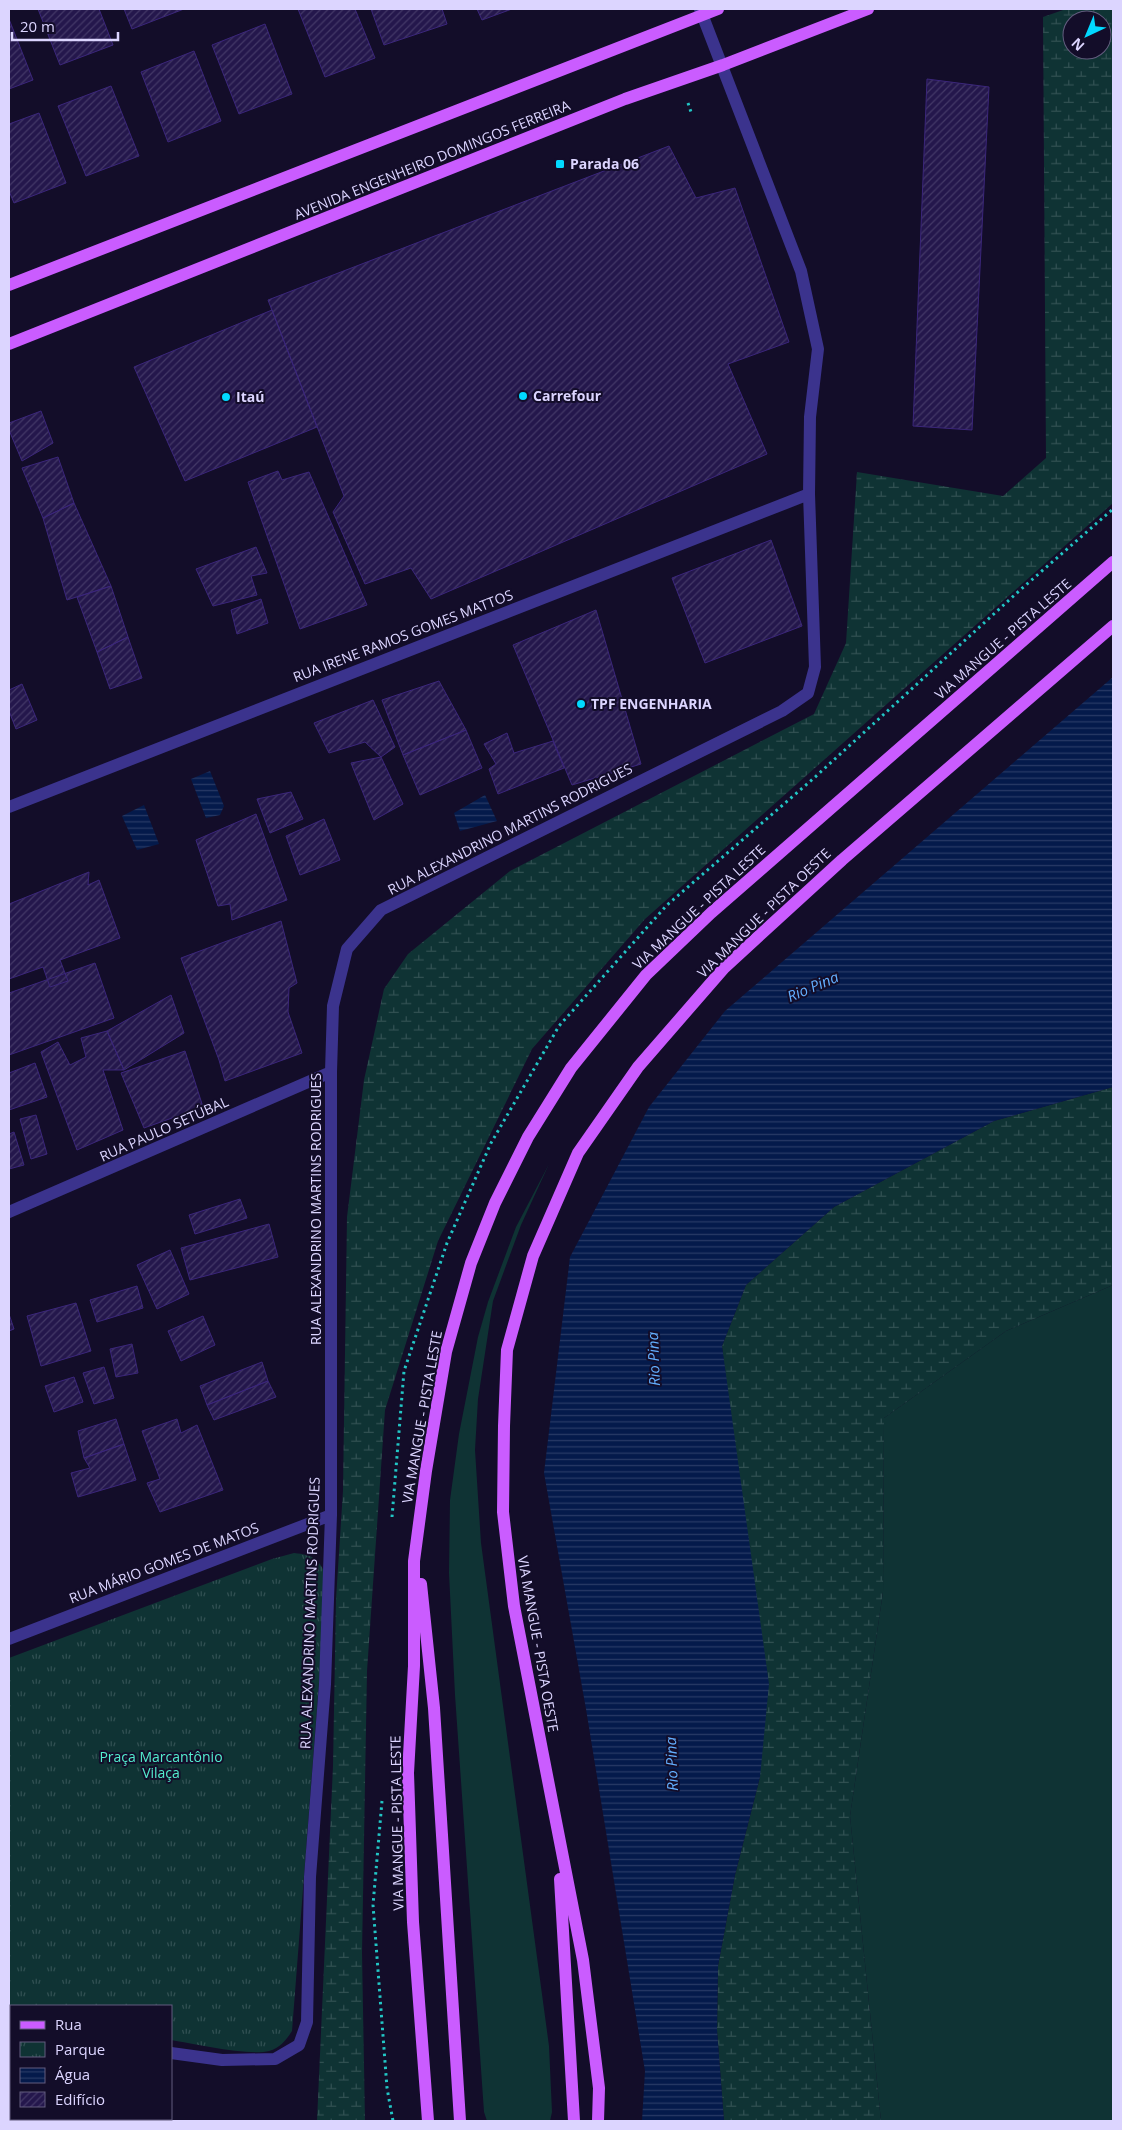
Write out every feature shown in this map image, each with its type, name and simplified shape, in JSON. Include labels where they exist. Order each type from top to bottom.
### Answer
[{"type":"main road","points":[[9,285],[701,12],[718,9]]},
{"type":"main road","name":"AVENIDA ENGENHEIRO DOMINGOS FERREIRA","points":[[9,344],[625,99],[723,65],[868,9]]},
{"type":"main road","name":"VIA MANGUE - PISTA LESTE","points":[[428,2121],[413,1922],[408,1773],[414,1666],[414,1561],[426,1471],[446,1352],[471,1263],[495,1203],[528,1137],[570,1068],[646,975],[711,913],[1113,562]]},
{"type":"main road","name":"VIA MANGUE - PISTA OESTE","points":[[598,2121],[599,2088],[583,1960],[514,1606],[502,1512],[508,1350],[533,1256],[578,1153],[638,1067],[724,968],[842,860],[1113,626]]},
{"type":"main road","points":[[416,1542],[434,1708],[460,2121]]},
{"type":"main road","points":[[558,1837],[574,2121]]},
{"type":"street","name":"RUA ALEXANDRINO MARTINS RODRIGUES","points":[[172,2053],[222,2060],[275,2059],[299,2045],[307,2022],[310,1877],[325,1684],[331,1515],[331,1072],[333,1006],[347,949],[381,910],[782,711],[808,694],[815,667],[809,494],[810,417],[818,349],[801,271],[701,12]]},
{"type":"street","name":"RUA IRENE RAMOS GOMES MATTOS","points":[[9,807],[809,494]]},
{"type":"street","name":"RUA PAULO SETÚBAL","points":[[9,1212],[331,1072]]},
{"type":"street","name":"RUA MÁRIO GOMES DE MATOS","points":[[9,1639],[331,1515]]},
{"type":"path","points":[[688,102],[691,112]]},
{"type":"path","points":[[382,1797],[373,1905],[387,2088],[393,2121]]},
{"type":"green space","points":[[1113,9],[1113,503],[645,919],[532,1049],[438,1241],[385,1410],[367,1671],[362,1953],[365,2121],[317,2121],[333,1766],[336,1599],[343,1491],[347,1217],[364,1080],[384,989],[408,954],[510,871],[814,714],[846,643],[857,472],[1003,496],[1046,458],[1043,17],[1062,10],[1062,60],[1112,60],[1112,10],[1063,10]]},
{"type":"green space","points":[[1113,1087],[1113,1285],[1006,1331],[884,1418],[883,1592],[850,1816],[881,2121],[724,2121],[717,2030],[718,1966],[735,1875],[760,1777],[722,1346],[746,1285],[834,1207],[994,1121]]},
{"type":"green space","points":[[549,1164],[521,1225],[493,1301],[478,1399],[475,1450],[481,1543],[549,2046],[552,2112],[550,2121],[487,2121],[484,2112],[455,1695],[449,1573],[450,1500],[459,1434],[478,1337],[488,1302],[516,1227]]},
{"type":"green space","points":[[1113,1285],[1113,2121],[881,2121],[850,1816],[883,1592],[884,1418],[1006,1331]]},
{"type":"green space","name":"Praça Marcantônio Vilaça","points":[[294,1553],[307,1555],[319,1563],[327,1579],[292,2031],[273,2050],[248,2052],[172,2040],[172,2005],[10,2005],[9,2016],[9,1658],[272,1559]]},
{"type":"water","name":"Rio Pina","points":[[1113,677],[1113,1087],[994,1121],[834,1207],[746,1285],[722,1346],[769,1684],[760,1777],[735,1875],[718,1966],[717,2030],[724,2121],[642,2121],[645,2071],[586,1709],[544,1473],[570,1257],[649,1107],[725,1011]]},
{"type":"water","points":[[210,771],[224,806],[220,815],[206,818],[191,779]]},
{"type":"water","points":[[485,795],[497,821],[460,831],[454,813]]},
{"type":"water","points":[[144,805],[159,844],[137,850],[122,816]]},
{"type":"building","points":[[38,9],[99,9],[113,45],[60,65]]},
{"type":"building","points":[[124,9],[184,9],[132,29]]},
{"type":"building","points":[[298,9],[355,9],[375,58],[325,77]]},
{"type":"building","points":[[371,9],[442,9],[447,24],[384,45]]},
{"type":"building","points":[[477,9],[512,9],[482,20]]},
{"type":"building","points":[[9,19],[33,80],[9,89]]},
{"type":"building","points":[[265,24],[292,94],[239,114],[212,45]]},
{"type":"building","points":[[194,51],[221,121],[168,142],[141,72]]},
{"type":"building","points":[[927,79],[989,87],[972,430],[913,426]]},
{"type":"building","points":[[111,86],[139,156],[86,176],[58,106]]},
{"type":"building","points":[[39,113],[66,183],[14,203],[9,191],[9,124]]},
{"type":"building","name":"Carrefour","points":[[669,146],[696,198],[735,188],[789,342],[728,364],[767,454],[431,599],[411,568],[365,584],[333,512],[344,496],[268,300]]},
{"type":"building","name":"Itaú","points":[[272,310],[317,427],[185,481],[134,367]]},
{"type":"building","points":[[41,411],[53,443],[22,461],[9,430],[9,423]]},
{"type":"building","points":[[58,457],[74,503],[43,518],[22,468]]},
{"type":"building","points":[[278,471],[282,480],[309,472],[367,605],[300,629],[248,482]]},
{"type":"building","points":[[74,503],[111,586],[67,600],[43,518]]},
{"type":"building","points":[[771,540],[802,626],[705,663],[672,578]]},
{"type":"building","points":[[256,547],[267,573],[251,576],[257,595],[213,606],[196,569]]},
{"type":"building","points":[[111,586],[128,637],[97,652],[77,597]]},
{"type":"building","points":[[261,599],[268,623],[237,634],[231,610]]},
{"type":"building","name":"TPF ENGENHARIA","points":[[596,610],[641,764],[572,785],[513,645]]},
{"type":"building","points":[[128,637],[142,678],[110,689],[97,652]]},
{"type":"building","points":[[439,681],[466,730],[403,755],[382,700]]},
{"type":"building","points":[[22,684],[37,720],[16,729],[9,711],[9,690]]},
{"type":"building","points":[[373,700],[395,747],[381,757],[365,742],[329,753],[314,723]]},
{"type":"building","points":[[466,730],[482,768],[420,795],[403,755]]},
{"type":"building","points":[[507,733],[514,753],[553,741],[564,768],[498,794],[489,769],[496,764],[484,744]]},
{"type":"building","points":[[381,757],[403,804],[374,820],[351,763]]},
{"type":"building","points":[[291,792],[303,819],[270,833],[257,799]]},
{"type":"building","points":[[256,814],[287,900],[232,920],[230,904],[218,906],[196,840]]},
{"type":"building","points":[[324,819],[340,860],[300,875],[286,836]]},
{"type":"building","points":[[89,872],[88,885],[99,880],[120,938],[60,960],[68,981],[50,987],[43,967],[9,979],[9,904]]},
{"type":"building","points":[[281,921],[297,983],[289,988],[288,1012],[302,1053],[225,1081],[181,958]]},
{"type":"building","points":[[95,963],[114,1018],[9,1055],[9,993]]},
{"type":"building","points":[[171,995],[184,1033],[124,1070],[107,1031]]},
{"type":"building","points":[[107,1031],[124,1070],[103,1070],[123,1130],[77,1150],[41,1052],[58,1042],[70,1065],[86,1057],[81,1038]]},
{"type":"building","points":[[185,1051],[203,1107],[144,1128],[121,1073]]},
{"type":"building","points":[[35,1063],[47,1097],[9,1110],[9,1073]]},
{"type":"building","points":[[36,1115],[47,1154],[31,1159],[20,1119]]},
{"type":"building","points":[[14,1132],[24,1165],[9,1169],[9,1134]]},
{"type":"building","points":[[240,1199],[247,1218],[195,1234],[189,1215]]},
{"type":"building","points":[[269,1224],[278,1257],[190,1280],[181,1248]]},
{"type":"building","points":[[170,1250],[189,1294],[157,1309],[137,1265]]},
{"type":"building","points":[[137,1286],[143,1308],[97,1322],[90,1300]]},
{"type":"building","points":[[76,1303],[91,1351],[41,1366],[27,1316]]},
{"type":"building","points":[[9,1314],[14,1329],[9,1331]]},
{"type":"building","points":[[203,1316],[215,1345],[181,1361],[168,1331]]},
{"type":"building","points":[[132,1344],[138,1373],[116,1377],[110,1349]]},
{"type":"building","points":[[262,1362],[268,1381],[207,1405],[200,1386]]},
{"type":"building","points":[[104,1367],[114,1398],[94,1404],[83,1373]]},
{"type":"building","points":[[74,1377],[83,1402],[54,1412],[45,1386]]},
{"type":"building","points":[[268,1381],[276,1397],[214,1420],[207,1405]]},
{"type":"building","points":[[116,1419],[124,1444],[84,1458],[78,1431]]},
{"type":"building","points":[[177,1419],[181,1433],[197,1425],[223,1490],[160,1512],[147,1483],[160,1479],[142,1431]]},
{"type":"building","points":[[124,1444],[136,1480],[78,1497],[71,1473],[90,1468],[84,1458]]},
{"type":"building","points":[[10,2087],[10,2120],[38,2121],[9,2121]]},
{"type":"building","points":[[86,2120],[94,2121],[70,2121]]},
{"type":"place","name":"Parada 06","points":[[560,164]]},
{"type":"place","name":"Carrefour","points":[[523,396]]},
{"type":"place","name":"Itaú","points":[[226,397]]},
{"type":"place","name":"TPF ENGENHARIA","points":[[581,704]]}]
